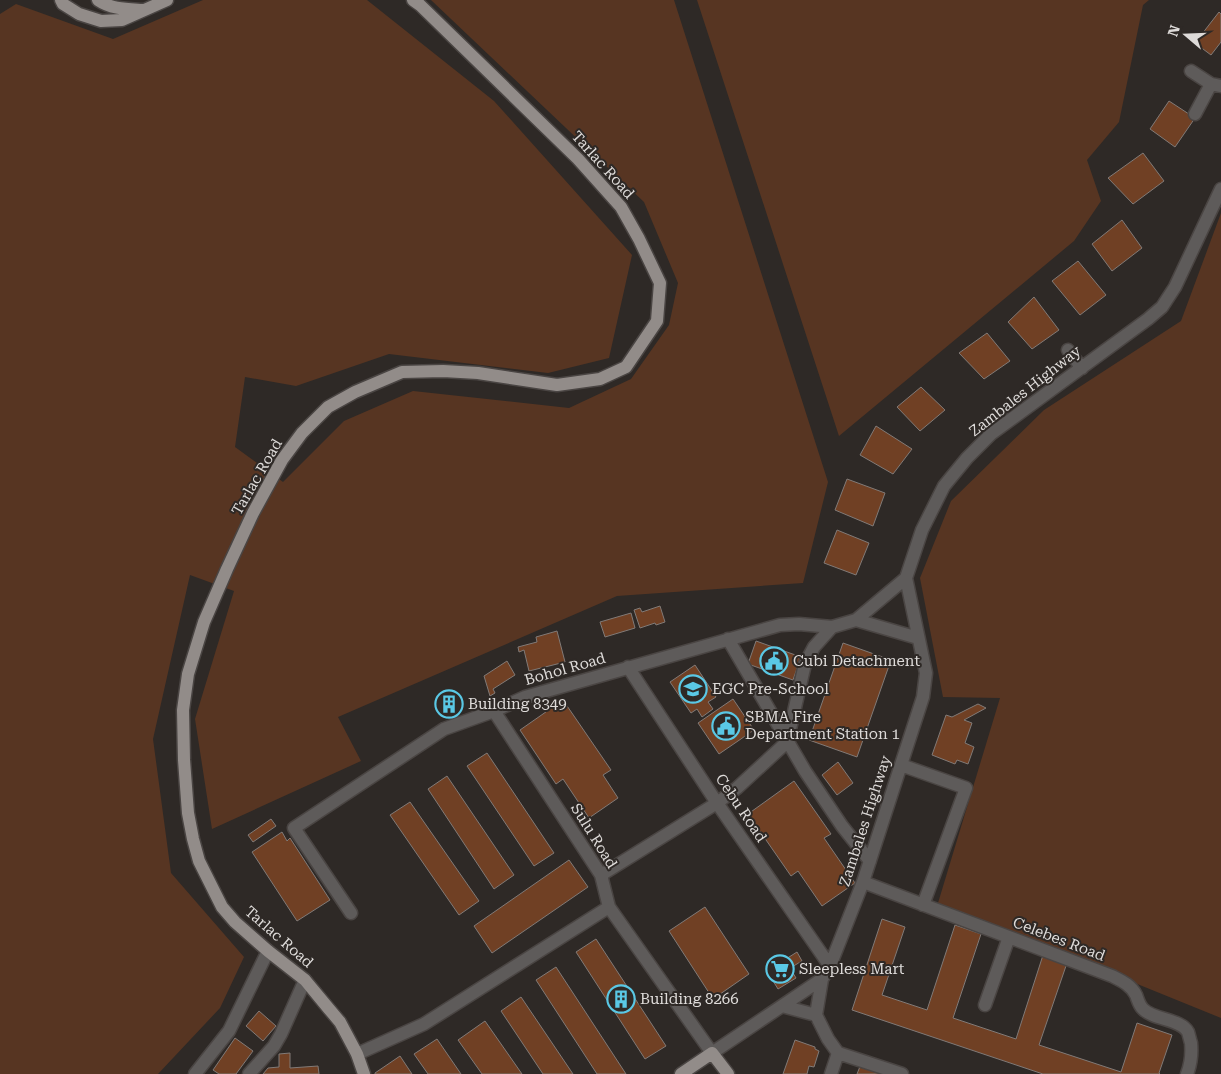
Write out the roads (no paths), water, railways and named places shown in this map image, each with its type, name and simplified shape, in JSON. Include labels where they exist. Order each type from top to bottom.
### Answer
[{"type":"main road","points":[[61,0],[63,4],[79,14],[100,21],[122,20],[167,0]]},
{"type":"main road","points":[[98,0],[106,6],[145,10]]},
{"type":"main road","name":"Tarlac Road","points":[[364,1074],[357,1054],[340,1022],[305,980],[235,922],[222,907],[199,861],[192,839],[188,813],[183,710],[188,674],[204,622],[253,513],[282,460],[302,433],[328,407],[355,392],[402,372],[443,371],[478,373],[557,385],[600,379],[626,367],[657,321],[660,283],[621,207],[578,159],[413,0]]},
{"type":"main road","points":[[681,1074],[712,1053],[728,1074]]},
{"type":"street","points":[[1191,71],[1216,85],[1195,114]]},
{"type":"street","name":"Zambales Highway","points":[[712,1053],[822,979],[830,966],[863,882],[923,696],[926,672],[906,578],[922,530],[944,486],[967,458],[991,434],[1148,319],[1162,306],[1175,287],[1221,189]]},
{"type":"street","points":[[1068,350],[1082,368]]},
{"type":"street","name":"Bohol Road","points":[[350,913],[294,828],[444,729],[494,711],[525,696],[780,625],[832,626],[856,620],[906,578]]},
{"type":"street","points":[[856,620],[918,638]]},
{"type":"street","points":[[602,875],[717,803],[737,788],[787,742],[805,664],[814,647],[832,626]]},
{"type":"street","points":[[728,639],[787,742],[842,826],[870,861]]},
{"type":"street","name":"Cebu Road","points":[[628,668],[717,803],[830,966]]},
{"type":"street","name":"Sulu Road","points":[[494,711],[602,875],[609,907],[712,1053]]},
{"type":"street","points":[[901,765],[966,788],[923,905]]},
{"type":"street","name":"Celebes Road","points":[[863,882],[1112,976],[1127,984],[1144,1009],[1183,1026],[1188,1033],[1191,1046],[1190,1065],[1187,1074]]},
{"type":"street","points":[[357,1054],[424,1024],[609,907]]},
{"type":"street","points":[[985,1005],[1009,937]]},
{"type":"street","points":[[194,1074],[229,1031],[268,951]]},
{"type":"street","points":[[822,979],[816,1015],[828,1039],[838,1053],[902,1074]]},
{"type":"street","points":[[249,1074],[274,1046],[305,980]]},
{"type":"street","points":[[782,1006],[816,1015]]},
{"type":"street","points":[[830,1074],[838,1053]]},
{"type":"place","name":"Cubi Detachment","points":[[774,661]]},
{"type":"place","name":"EGC Pre-School","points":[[693,689]]},
{"type":"place","name":"Building 8349","points":[[449,704]]},
{"type":"place","name":"SBMA Fire Department Station 1","points":[[726,726]]},
{"type":"place","name":"Sleepless Mart","points":[[780,969]]},
{"type":"place","name":"Building 8266","points":[[621,999]]}]
